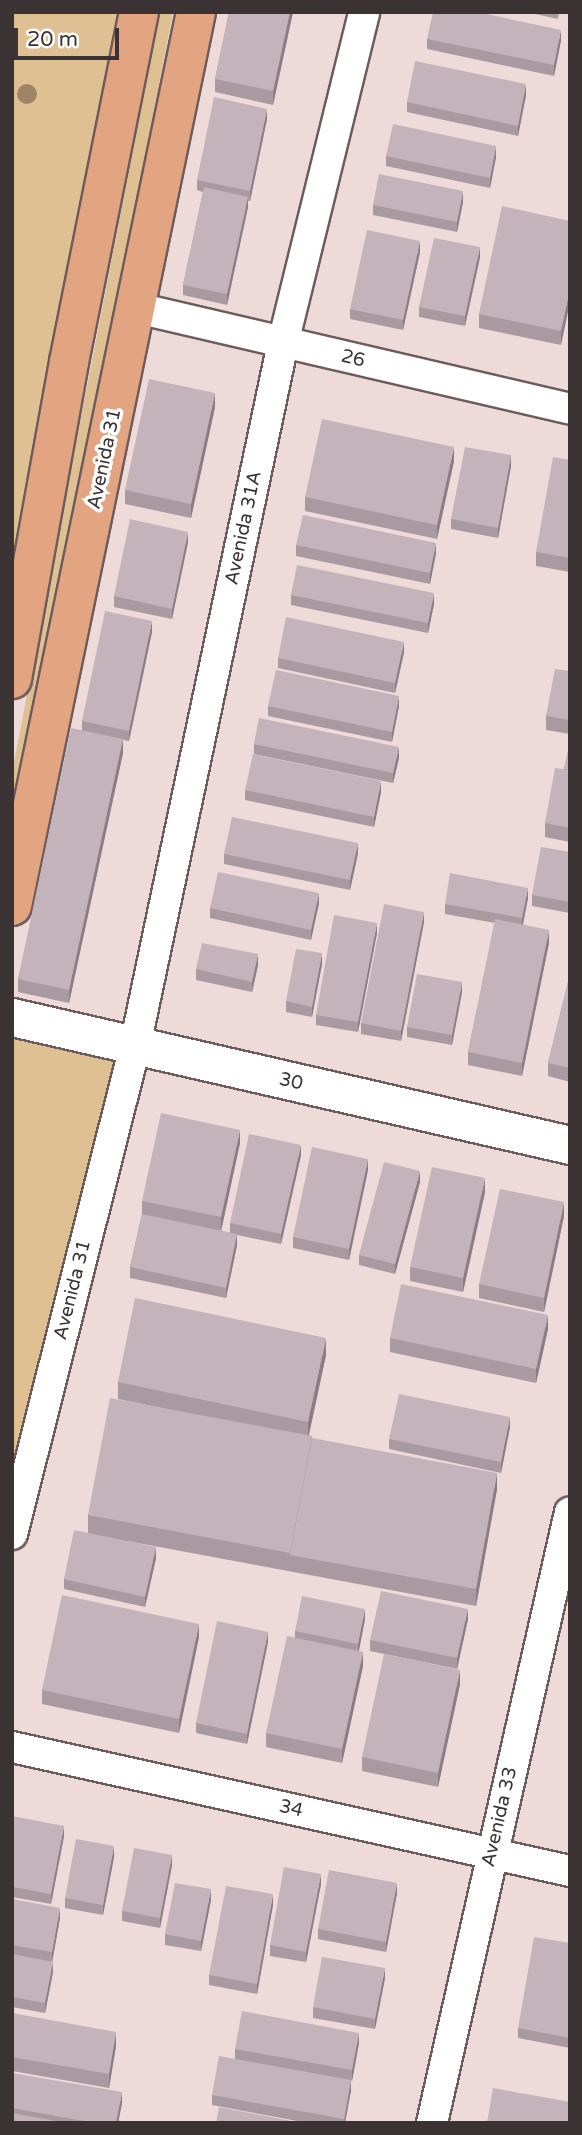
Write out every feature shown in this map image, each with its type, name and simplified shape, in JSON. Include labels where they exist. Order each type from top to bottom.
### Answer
[{"type":"main road","points":[[12,679],[69,362],[139,12]]},
{"type":"main road","name":"Avenida 31","points":[[12,906],[196,12]]},
{"type":"street","name":"Avenida 31A","points":[[135,1046],[283,344],[364,12]]},
{"type":"street","name":"26","points":[[137,308],[570,409]]},
{"type":"street","name":"30","points":[[12,1017],[570,1145]]},
{"type":"street","name":"Avenida 31","points":[[12,1534],[135,1046]]},
{"type":"street","name":"Avenida 33","points":[[432,2123],[570,1512]]},
{"type":"street","name":"34","points":[[12,1747],[570,1871]]},
{"type":"shaded area","points":[[12,12],[139,12],[12,668]]},
{"type":"shaded area","points":[[160,12],[173,12],[77,508],[12,817],[12,772]]},
{"type":"shaded area","points":[[12,1017],[135,1046],[12,1534]]},
{"type":"building","points":[[229,12],[290,12],[273,91],[215,79]]},
{"type":"building","points":[[433,12],[477,12],[561,30],[554,65],[427,39]]},
{"type":"building","points":[[415,61],[526,84],[518,126],[407,102]]},
{"type":"building","points":[[214,97],[267,109],[250,191],[197,180]]},
{"type":"building","points":[[393,124],[496,146],[490,178],[386,156]]},
{"type":"building","points":[[379,174],[463,191],[457,222],[373,205]]},
{"type":"building","points":[[204,187],[248,197],[227,294],[183,285]]},
{"type":"building","points":[[502,206],[570,221],[570,288],[561,331],[479,314]]},
{"type":"building","points":[[367,230],[420,241],[403,320],[350,309]]},
{"type":"building","points":[[434,238],[480,247],[465,316],[419,307]]},
{"type":"building","points":[[149,379],[215,393],[191,504],[125,490]]},
{"type":"building","points":[[322,419],[454,447],[437,525],[305,497]]},
{"type":"building","points":[[465,447],[511,455],[498,528],[451,519]]},
{"type":"building","points":[[553,457],[570,460],[570,558],[536,552]]},
{"type":"building","points":[[303,515],[436,543],[430,573],[296,545]]},
{"type":"building","points":[[130,519],[188,532],[172,609],[114,596]]},
{"type":"building","points":[[297,565],[434,593],[428,623],[291,595]]},
{"type":"building","points":[[105,611],[152,621],[129,731],[82,721]]},
{"type":"building","points":[[286,617],[404,642],[395,683],[278,658]]},
{"type":"building","points":[[555,669],[570,671],[570,720],[546,716]]},
{"type":"building","points":[[276,670],[399,696],[392,732],[268,706]]},
{"type":"building","points":[[259,718],[399,747],[393,773],[254,744]]},
{"type":"building","points":[[71,728],[123,739],[69,990],[18,979]]},
{"type":"building","points":[[570,742],[570,770],[564,769]]},
{"type":"building","points":[[253,754],[381,781],[374,817],[245,790]]},
{"type":"building","points":[[555,768],[570,770],[570,828],[545,823]]},
{"type":"building","points":[[232,817],[358,843],[350,880],[224,854]]},
{"type":"building","points":[[541,847],[570,852],[570,902],[532,895]]},
{"type":"building","points":[[218,872],[319,893],[311,930],[210,908]]},
{"type":"building","points":[[450,873],[528,888],[522,918],[445,904]]},
{"type":"building","points":[[384,904],[424,912],[401,1031],[361,1023]]},
{"type":"building","points":[[334,915],[377,923],[358,1022],[316,1015]]},
{"type":"building","points":[[495,919],[549,930],[522,1063],[468,1052]]},
{"type":"building","points":[[202,943],[258,954],[252,982],[196,969]]},
{"type":"building","points":[[296,949],[322,953],[312,1007],[286,1001]]},
{"type":"building","points":[[417,974],[462,982],[452,1035],[407,1027]]},
{"type":"building","points":[[570,974],[570,1068],[548,1063]]},
{"type":"building","points":[[161,1113],[240,1130],[221,1217],[142,1201]]},
{"type":"building","points":[[249,1134],[301,1145],[281,1234],[230,1223]]},
{"type":"building","points":[[312,1147],[368,1159],[349,1249],[293,1237]]},
{"type":"building","points":[[384,1162],[420,1171],[395,1264],[359,1255]]},
{"type":"building","points":[[432,1167],[485,1178],[463,1278],[410,1267]]},
{"type":"building","points":[[500,1189],[564,1202],[544,1298],[479,1284]]},
{"type":"building","points":[[142,1214],[237,1234],[226,1288],[130,1267]]},
{"type":"building","points":[[401,1284],[548,1315],[536,1369],[390,1338]]},
{"type":"building","points":[[135,1298],[326,1338],[308,1422],[118,1382]]},
{"type":"building","points":[[399,1394],[510,1417],[501,1462],[389,1439]]},
{"type":"building","points":[[110,1398],[312,1436],[290,1553],[88,1515]]},
{"type":"building","points":[[312,1438],[497,1473],[476,1589],[290,1555]]},
{"type":"building","points":[[74,1530],[156,1547],[145,1597],[64,1579]]},
{"type":"building","points":[[381,1591],[468,1609],[457,1658],[370,1640]]},
{"type":"building","points":[[62,1595],[199,1624],[179,1719],[42,1690]]},
{"type":"building","points":[[302,1596],[365,1609],[358,1644],[295,1631]]},
{"type":"building","points":[[217,1621],[268,1632],[247,1734],[196,1723]]},
{"type":"building","points":[[287,1636],[363,1652],[342,1749],[266,1733]]},
{"type":"building","points":[[384,1654],[460,1670],[438,1773],[362,1757]]},
{"type":"building","points":[[12,1816],[64,1826],[51,1894],[12,1887]]},
{"type":"building","points":[[76,1839],[114,1846],[103,1905],[65,1898]]},
{"type":"building","points":[[134,1848],[172,1855],[160,1918],[122,1911]]},
{"type":"building","points":[[284,1867],[321,1874],[306,1952],[270,1945]]},
{"type":"building","points":[[329,1870],[397,1883],[386,1942],[318,1929]]},
{"type":"building","points":[[175,1883],[211,1889],[201,1941],[165,1934]]},
{"type":"building","points":[[226,1886],[273,1894],[257,1984],[209,1975]]},
{"type":"building","points":[[12,1899],[60,1908],[52,1952],[12,1945]]},
{"type":"building","points":[[534,1937],[570,1943],[570,2038],[518,2028]]},
{"type":"building","points":[[12,1954],[53,1962],[45,2003],[12,1997]]},
{"type":"building","points":[[322,1957],[385,1968],[375,2019],[313,2007]]},
{"type":"building","points":[[242,2011],[359,2033],[352,2070],[235,2049]]},
{"type":"building","points":[[12,2013],[116,2032],[109,2074],[12,2057]]},
{"type":"building","points":[[219,2056],[351,2080],[344,2119],[212,2095]]},
{"type":"building","points":[[12,2073],[122,2092],[116,2123],[95,2123],[12,2108]]},
{"type":"building","points":[[493,2088],[570,2102],[570,2123],[487,2123]]},
{"type":"building","points":[[219,2107],[302,2123],[216,2123]]},
{"type":"building","points":[[12,2113],[67,2123],[12,2123]]}]
